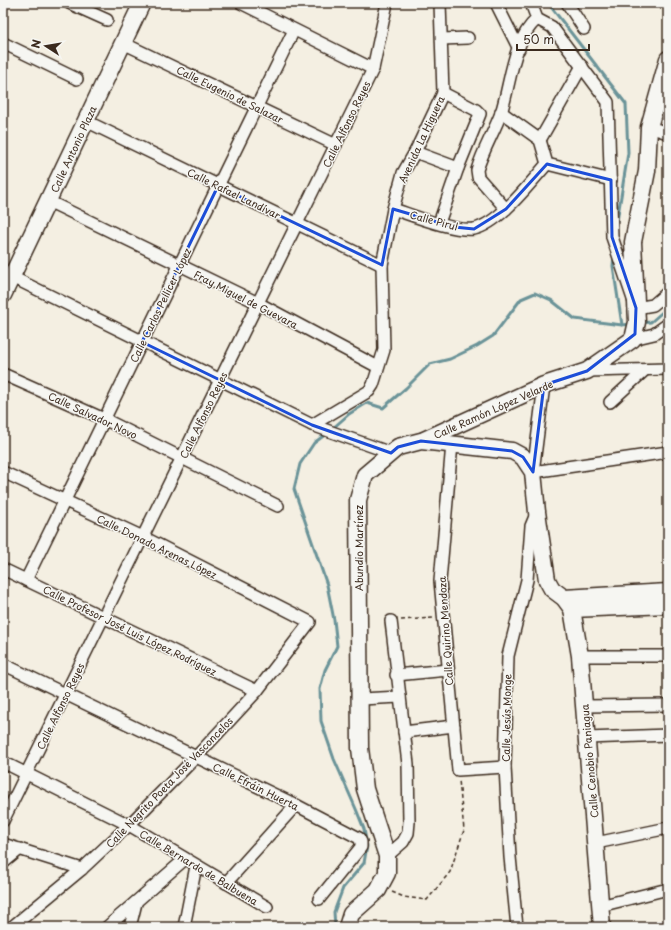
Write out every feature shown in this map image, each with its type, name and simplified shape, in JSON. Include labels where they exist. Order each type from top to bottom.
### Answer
[{"type":"street","points":[[69,3],[107,20]]},
{"type":"street","name":"Calle Antonio Plaza","points":[[3,295],[142,3]]},
{"type":"street","points":[[241,3],[373,69]]},
{"type":"street","name":"Calle Alfonso Reyes","points":[[3,821],[373,69],[388,3]]},
{"type":"street","name":"Avenida La Higuera","points":[[314,426],[369,391],[373,385],[384,350],[382,265],[393,209],[403,173],[415,152],[443,93],[440,3]]},
{"type":"street","points":[[496,3],[518,49]]},
{"type":"street","points":[[531,3],[537,19],[552,27],[608,102],[612,237],[635,326]]},
{"type":"street","points":[[567,3],[584,29]]},
{"type":"street","points":[[506,209],[478,177],[477,170],[501,112],[518,49],[529,27],[537,19]]},
{"type":"street","name":"Calle Carlos Pellicer López","points":[[26,580],[294,30]]},
{"type":"street","points":[[442,39],[468,38]]},
{"type":"street","points":[[3,43],[77,79]]},
{"type":"street","name":"Calle Eugenio de Salazar","points":[[123,43],[336,145]]},
{"type":"street","points":[[635,326],[633,242],[647,170],[649,127],[668,59]]},
{"type":"street","points":[[540,140],[582,66]]},
{"type":"street","points":[[441,224],[458,168],[480,114],[476,110],[443,93]]},
{"type":"street","points":[[501,112],[540,140],[547,164],[611,180]]},
{"type":"street","name":"Calle Rafael Landívar","points":[[86,121],[382,265]]},
{"type":"street","points":[[649,127],[668,133]]},
{"type":"street","points":[[415,152],[458,168]]},
{"type":"street","name":"Calle Pirul","points":[[393,209],[441,224],[474,229],[506,209],[547,164]]},
{"type":"street","name":"Fray Miguel de Guevara","points":[[48,201],[258,303],[378,367]]},
{"type":"street","points":[[12,277],[314,426],[391,453]]},
{"type":"street","points":[[635,326],[653,305],[668,292]]},
{"type":"street","points":[[635,326],[654,334],[668,324]]},
{"type":"street","name":"Calle Ramón López Velarde","points":[[421,441],[544,385],[587,371],[635,326]]},
{"type":"street","points":[[587,371],[668,369]]},
{"type":"street","points":[[610,402],[645,370]]},
{"type":"street","name":"Calle Salvador Novo","points":[[3,374],[104,420],[278,506]]},
{"type":"street","points":[[544,385],[533,472],[537,512],[548,580],[552,589],[568,603],[668,605]]},
{"type":"street","name":"Abundio Martínez","points":[[347,927],[351,914],[378,890],[387,873],[387,856],[365,789],[360,748],[358,500],[365,475],[398,447],[421,441],[512,450],[523,457],[533,472]]},
{"type":"street","name":"Calle Quirino Mendoza","points":[[452,444],[440,581],[442,617],[458,770]]},
{"type":"street","points":[[533,472],[668,452]]},
{"type":"street","name":"Calle Donado Arenas López","points":[[3,472],[143,537],[310,622]]},
{"type":"street","name":"Calle Jesús Monge","points":[[517,927],[510,857],[505,767],[508,656],[526,580],[531,526],[537,512]]},
{"type":"street","name":"Calle Profesor José Luis López Rodríguez","points":[[3,568],[257,691]]},
{"type":"street","points":[[568,603],[668,592]]},
{"type":"street","name":"Calle Cenobio Paniagua","points":[[568,603],[580,656],[602,927]]},
{"type":"street","points":[[387,856],[403,842],[408,833],[408,764],[396,675],[391,621]]},
{"type":"street","name":"Calle Negrito Poeta José Vasconcelos","points":[[12,927],[82,869],[196,757],[257,691],[310,622]]},
{"type":"street","points":[[580,656],[668,656]]},
{"type":"street","name":"Calle Efráin Huerta","points":[[3,664],[296,805],[359,838],[361,847],[319,899]]},
{"type":"street","points":[[396,675],[448,670]]},
{"type":"street","points":[[360,699],[400,697]]},
{"type":"street","points":[[584,706],[668,705]]},
{"type":"street","points":[[404,732],[454,726]]},
{"type":"street","points":[[587,738],[668,735]]},
{"type":"street","name":"Calle Bernardo de Balbuena","points":[[3,762],[128,825],[267,907]]},
{"type":"street","points":[[458,770],[505,767]]},
{"type":"street","points":[[226,883],[296,805]]},
{"type":"street","points":[[596,843],[668,828]]},
{"type":"street","points":[[3,844],[82,869]]},
{"type":"street","points":[[3,863],[20,850]]},
{"type":"street","points":[[107,927],[186,859]]},
{"type":"street","points":[[184,927],[196,866]]},
{"type":"street","points":[[600,906],[668,889]]},
{"type":"street","points":[[130,927],[136,903]]},
{"type":"path","points":[[391,621],[442,617]]},
{"type":"path","points":[[378,890],[427,900],[450,872],[464,830],[458,770]]},
{"type":"highlighted area","points":[[547,164],[611,180],[612,237],[636,308],[635,334],[587,371],[544,385],[533,472],[523,457],[512,451],[421,441],[398,447],[391,453],[312,425],[142,342],[218,186],[382,265],[393,209],[454,227],[474,229],[506,209]]},
{"type":"waterway","points":[[548,3],[626,104],[628,153],[617,221]]},
{"type":"waterway","points":[[614,255],[613,266],[622,325]]},
{"type":"waterway","points":[[332,429],[349,414],[367,403],[383,408],[430,364],[450,359],[477,346],[493,336],[521,299],[535,293],[551,300],[575,319],[622,325],[632,324]]},
{"type":"waterway","points":[[641,323],[651,322],[668,307]]},
{"type":"waterway","points":[[326,434],[314,443],[300,464],[294,489],[327,585],[334,620],[337,646],[325,670],[320,689],[321,721],[334,759],[364,829],[367,846],[364,863],[343,888],[334,912],[335,927]]}]
